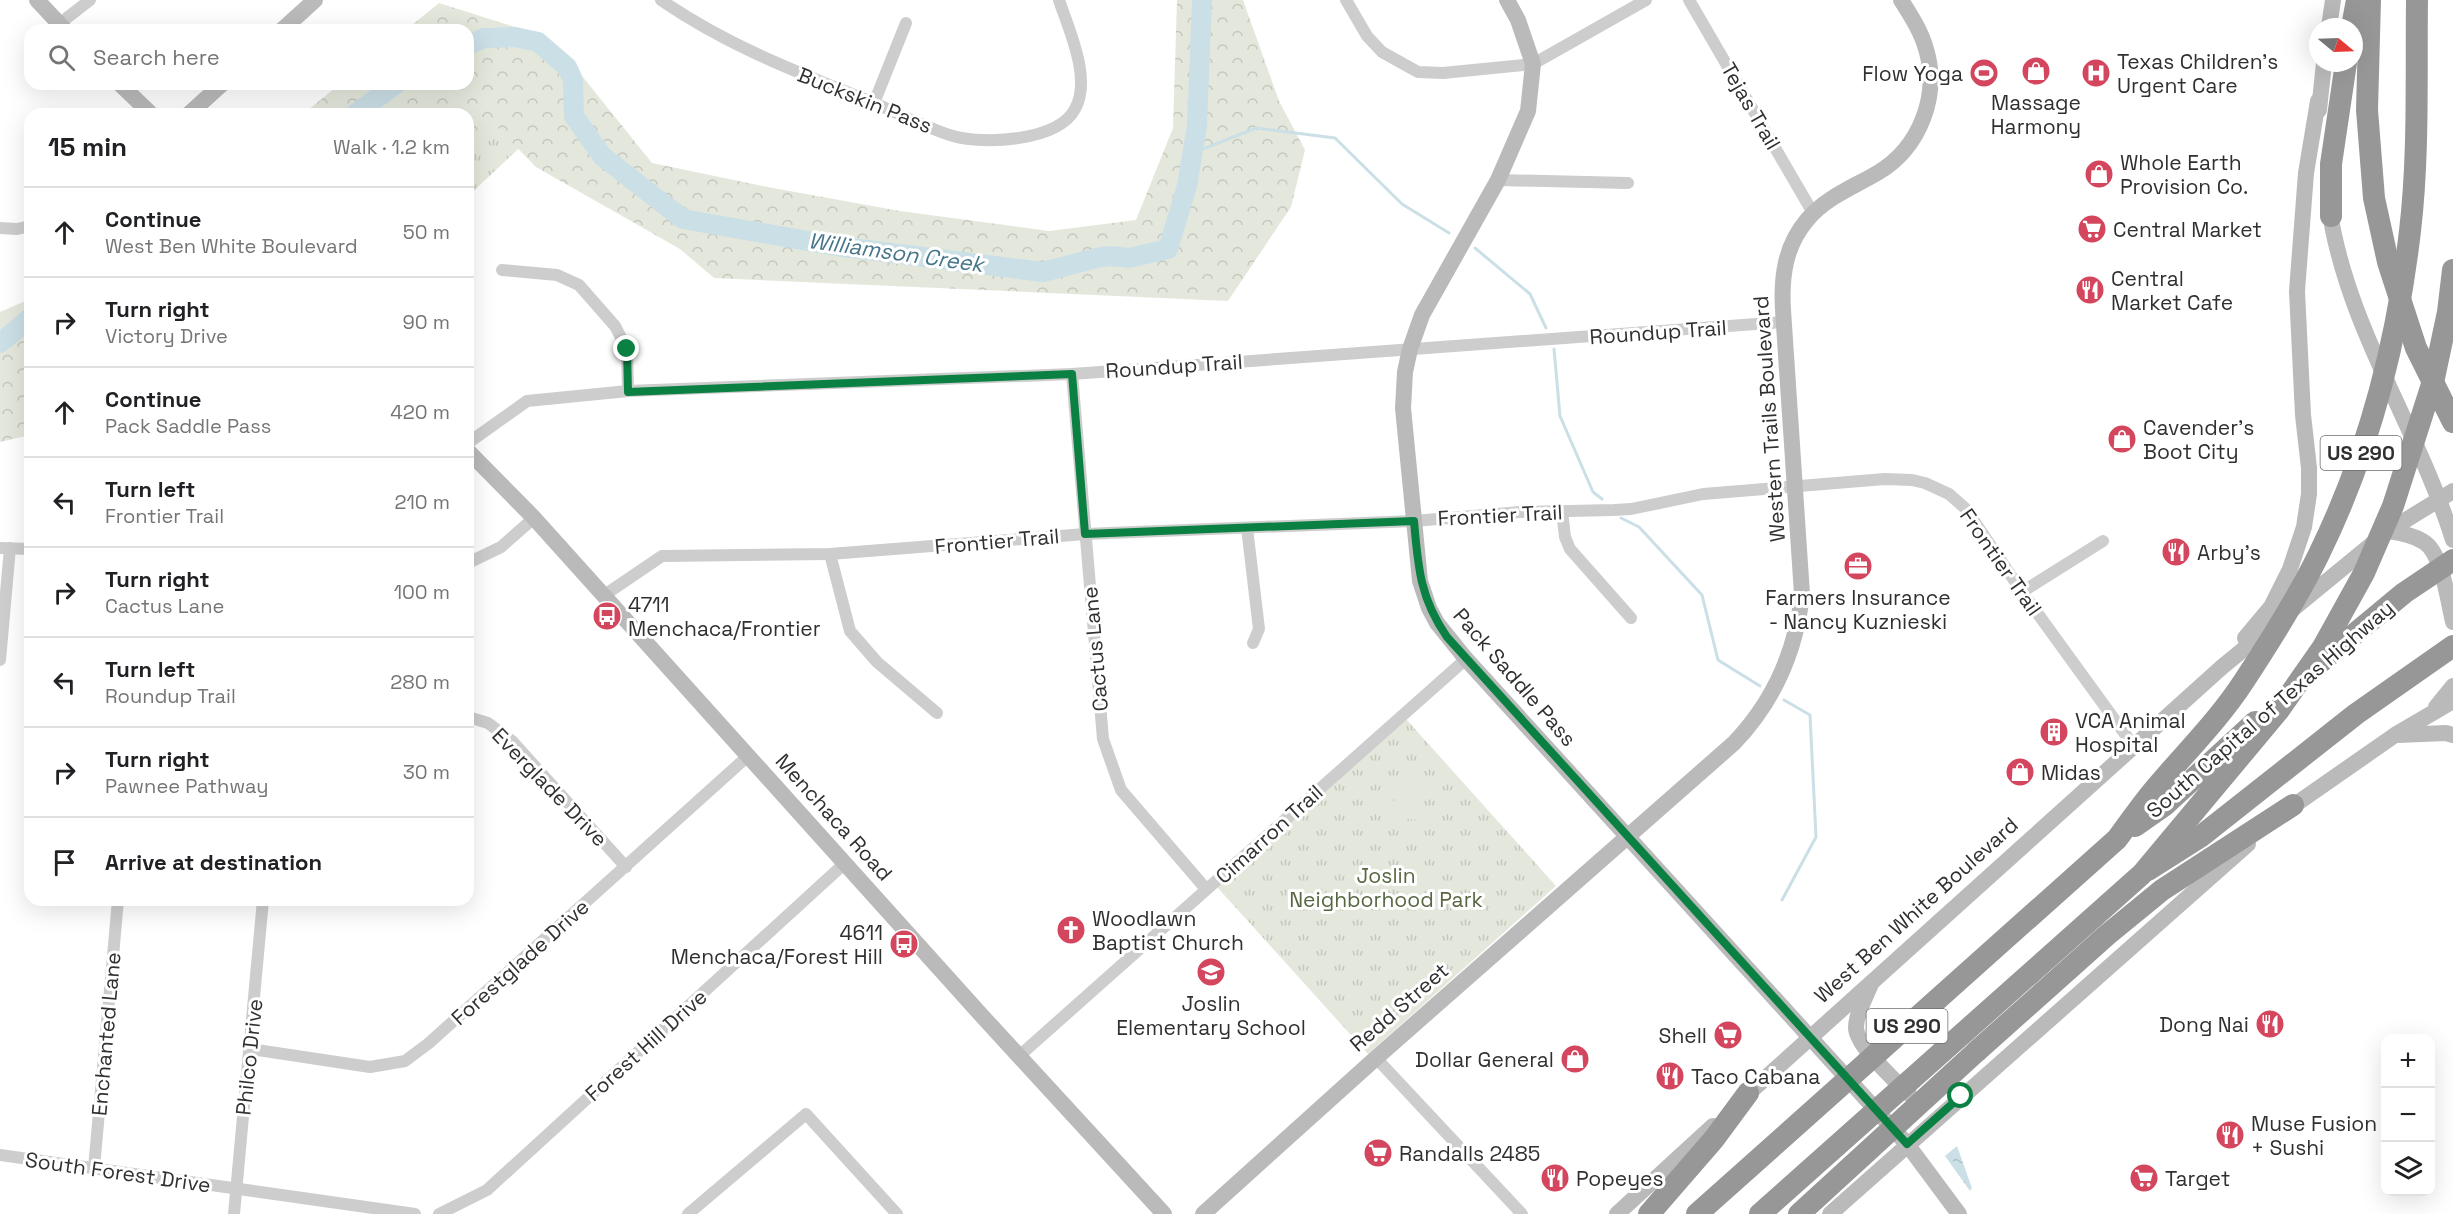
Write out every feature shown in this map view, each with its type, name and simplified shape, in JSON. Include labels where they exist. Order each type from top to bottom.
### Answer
[{"type":"highway","points":[[2354,18],[2357,0]]},
{"type":"highway","points":[[2370,0],[2367,110],[2374,198],[2388,262],[2416,348],[2453,422]]},
{"type":"highway","name":"US 290","points":[[1697,1214],[2117,839],[2158,785],[2243,683],[2274,633],[2319,555],[2348,489],[2369,431],[2387,369],[2410,231],[2414,165],[2417,0]]},
{"type":"highway","points":[[2331,216],[2331,164],[2345,72]]},
{"type":"highway","name":"US 290","points":[[1760,1214],[2142,874],[2279,710],[2323,647],[2364,573],[2393,506],[2431,389],[2448,312],[2453,270]]},
{"type":"highway","name":"South Capital of Texas Highway","points":[[2117,839],[2165,805],[2335,649],[2404,593],[2453,560]]},
{"type":"highway","points":[[2142,874],[2200,837],[2356,714],[2453,646]]},
{"type":"highway","points":[[1799,1214],[2107,935],[2162,890],[2293,805]]},
{"type":"highway","points":[[1649,1214],[1714,1139],[1749,1093]]},
{"type":"main road","points":[[37,0],[59,24]]},
{"type":"main road","points":[[289,24],[315,0]]},
{"type":"main road","name":"Pack Saddle Pass","points":[[1507,0],[1518,20],[1533,64],[1528,111],[1498,180],[1422,315],[1405,372],[1403,408],[1420,581],[1426,601],[1437,622],[1466,659],[1907,1144],[1959,1214]]},
{"type":"main road","name":"Western Trails Boulevard","points":[[1626,836],[1734,743],[1762,710],[1781,675],[1794,641],[1802,594],[1782,289],[1786,259],[1798,232],[1813,213],[1830,199],[1879,172],[1894,161],[1911,141],[1922,120],[1930,90],[1928,58],[1918,28],[1901,0]]},
{"type":"main road","points":[[2330,18],[2333,0]]},
{"type":"main road","points":[[2323,72],[2318,101],[2320,138],[2331,216],[2346,285],[2446,495],[2453,540]]},
{"type":"main road","points":[[126,90],[145,108]]},
{"type":"main road","points":[[196,108],[215,90]]},
{"type":"main road","name":"West Ben White Boulevard","points":[[2222,667],[2271,607],[2290,568],[2304,527],[2309,495],[2309,468],[2302,404],[2297,291],[2306,173],[2318,101]]},
{"type":"main road","name":"Menchaca Road","points":[[474,458],[534,518],[1018,1057],[1164,1214]]},
{"type":"main road","name":"West Ben White Boulevard","points":[[1617,1214],[1810,1037],[2222,667],[2388,531],[2446,495]]},
{"type":"main road","points":[[2388,531],[2409,535],[2426,543],[2436,554],[2453,622]]},
{"type":"main road","points":[[2429,714],[2453,686]]},
{"type":"main road","points":[[1830,1214],[2293,805],[2395,735],[2453,701]]},
{"type":"main road","points":[[2395,735],[2446,733],[2453,735]]},
{"type":"main road","name":"Redd Street","points":[[1203,1214],[1626,836]]},
{"type":"main road","points":[[1873,981],[1858,1016],[1856,1027],[1859,1040],[1904,1090],[1920,1100],[1937,1102],[1961,1096]]},
{"type":"street","points":[[65,24],[90,0]]},
{"type":"street","name":"Buckskin Pass","points":[[662,0],[676,4],[729,42],[874,104],[954,136],[996,139],[1037,135],[1062,126],[1076,109],[1082,86],[1079,60],[1059,0]]},
{"type":"street","points":[[1346,0],[1367,36],[1382,52],[1418,72],[1443,73],[1533,64],[1646,0]]},
{"type":"street","name":"Tejas Trail","points":[[1689,0],[1813,213]]},
{"type":"street","points":[[874,104],[906,23]]},
{"type":"street","points":[[1498,180],[1628,183]]},
{"type":"street","points":[[0,228],[24,227]]},
{"type":"street","points":[[502,270],[557,275],[579,285],[615,326],[627,349],[628,392]]},
{"type":"street","name":"Roundup Trail","points":[[474,438],[527,401],[628,392],[1072,374],[1784,322]]},
{"type":"street","name":"Cactus Lane","points":[[1072,374],[1103,739],[1121,790],[1206,889]]},
{"type":"street","name":"Frontier Trail","points":[[603,596],[662,556],[830,554],[1085,534],[1414,521],[1520,512],[1631,509],[1694,495],[1795,486],[1912,480],[1938,488],[1958,501],[1974,518],[2022,592],[2133,745]]},
{"type":"street","points":[[1562,511],[1563,531],[1570,549],[1631,618]]},
{"type":"street","points":[[474,560],[501,547],[534,518]]},
{"type":"street","points":[[1247,528],[1260,629],[1253,644]]},
{"type":"street","points":[[2022,592],[2103,541]]},
{"type":"street","points":[[0,660],[5,548],[24,549]]},
{"type":"street","points":[[830,554],[850,631],[877,662],[937,713]]},
{"type":"street","name":"Cimarron Trail","points":[[1018,1057],[1466,659]]},
{"type":"street","name":"Everglade Drive","points":[[474,719],[488,723],[512,741],[626,867]]},
{"type":"street","name":"Forestglade Drive","points":[[251,1049],[370,1067],[405,1061],[429,1043],[748,756]]},
{"type":"street","name":"Forest Hill Drive","points":[[439,1214],[487,1190],[845,863]]},
{"type":"street","name":"Enchanted Lane","points":[[94,1168],[117,906]]},
{"type":"street","name":"Philco Drive","points":[[234,1214],[263,906]]},
{"type":"street","points":[[1376,1058],[1522,1214]]},
{"type":"street","points":[[688,1214],[806,1114],[897,1214]]},
{"type":"street","name":"South Forest Drive","points":[[0,1155],[236,1190]]},
{"type":"street","points":[[236,1190],[415,1214]]},
{"type":"green space","points":[[1177,0],[1243,0],[1279,101],[1305,150],[1291,207],[1228,301],[714,278],[680,249],[536,167],[497,127],[474,134],[474,108],[310,108],[333,90],[474,90],[474,24],[413,24],[439,3],[537,34],[562,51],[652,163],[900,211],[1049,231],[1136,220],[1173,128]]},
{"type":"green space","points":[[474,89],[531,137],[474,190],[474,108],[371,108],[444,90]]},
{"type":"green space","points":[[24,302],[24,436],[0,442],[0,312]]},
{"type":"green space","name":"Joslin Neighborhood Park","points":[[1406,719],[1556,886],[1368,1054],[1217,887]]},
{"type":"green space","points":[[1385,776],[1423,778],[1422,795],[1384,793]]},
{"type":"green space","points":[[1384,800],[1422,803],[1421,820],[1383,817]]},
{"type":"water","points":[[1957,1146],[1972,1188],[1970,1191],[1945,1156]]},
{"type":"waterway","name":"Williamson Creek","points":[[474,42],[484,38],[515,37],[538,42],[567,67],[573,80],[574,116],[602,156],[683,219],[836,246],[1043,272],[1096,258],[1110,256],[1129,258],[1168,249],[1187,186],[1197,126],[1202,0]]},
{"type":"waterway","name":"Williamson Creek","points":[[363,108],[388,90]]},
{"type":"waterway","points":[[1193,153],[1256,128],[1335,138],[1402,204],[1449,233]]},
{"type":"waterway","points":[[1475,248],[1530,294],[1546,328]]},
{"type":"waterway","name":"Williamson Creek","points":[[0,343],[24,323]]},
{"type":"waterway","points":[[1554,349],[1560,416],[1593,492],[1602,499]]},
{"type":"waterway","points":[[1621,518],[1639,527],[1702,595],[1718,660],[1760,686]]},
{"type":"waterway","points":[[1782,900],[1816,837],[1810,715],[1784,700]]},
{"type":"place","name":"Massage Harmony","points":[[2036,71]]},
{"type":"place","name":"Flow Yoga","points":[[1984,73]]},
{"type":"place","name":"Texas Children's Urgent Care","points":[[2096,73]]},
{"type":"place","name":"Whole Earth Provision Co.","points":[[2099,174]]},
{"type":"place","name":"Central Market","points":[[2092,229]]},
{"type":"place","name":"Central Market Cafe","points":[[2090,290]]},
{"type":"place","name":"Cavender's Boot City","points":[[2122,439]]},
{"type":"place","name":"Arby's","points":[[2176,552]]},
{"type":"place","name":"Farmers Insurance - Nancy Kuznieski","points":[[1858,566]]},
{"type":"place","name":"4711 Menchaca/Frontier","points":[[607,616]]},
{"type":"place","name":"VCA Animal Hospital","points":[[2054,732]]},
{"type":"place","name":"Midas","points":[[2020,772]]},
{"type":"place","name":"Woodlawn Baptist Church","points":[[1071,930]]},
{"type":"place","name":"4611 Menchaca/Forest Hill","points":[[904,944]]},
{"type":"place","name":"Joslin Elementary School","points":[[1211,972]]},
{"type":"place","name":"Dong Nai","points":[[2270,1024]]},
{"type":"place","name":"Shell","points":[[1728,1035]]},
{"type":"place","name":"Dollar General","points":[[1575,1059]]},
{"type":"place","name":"Taco Cabana","points":[[1670,1076]]},
{"type":"place","name":"Muse Fusion + Sushi","points":[[2230,1135]]},
{"type":"place","name":"Randalls 2485","points":[[1378,1153]]},
{"type":"place","name":"Popeyes","points":[[1555,1178]]},
{"type":"place","name":"Target","points":[[2144,1178]]},
{"type":"route","points":[[627,349],[628,392],[1072,374],[1085,534],[1414,521],[1420,581],[1429,608],[1447,637],[1907,1144],[1961,1096]]}]
